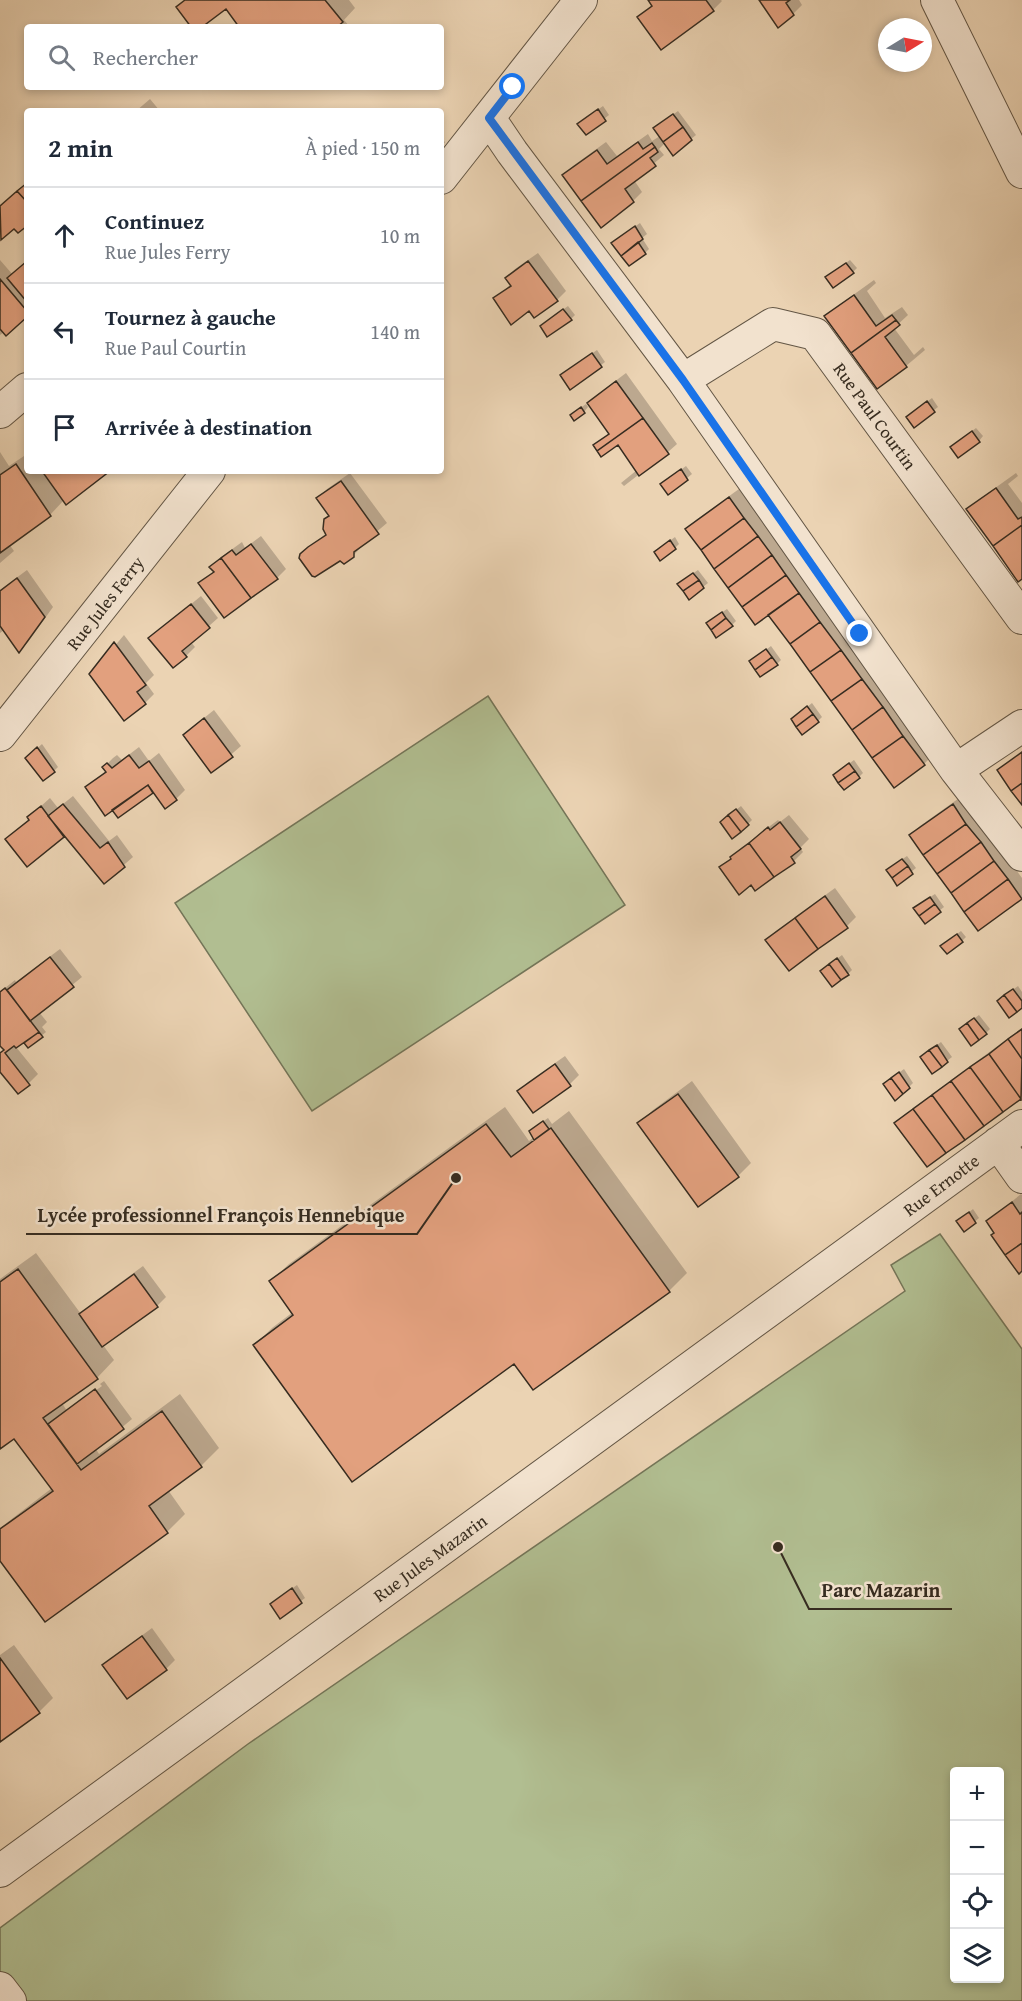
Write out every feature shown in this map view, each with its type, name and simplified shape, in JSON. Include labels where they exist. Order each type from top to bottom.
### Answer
[{"type":"street","points":[[937,0],[1022,172]]},
{"type":"street","points":[[444,174],[579,1]]},
{"type":"street","points":[[489,118],[683,380],[956,770],[1022,855]]},
{"type":"street","name":"Rue Paul Courtin","points":[[683,380],[773,324],[815,333],[1022,618]]},
{"type":"street","points":[[0,412],[24,392]]},
{"type":"street","name":"Rue Jules Ferry","points":[[0,735],[207,474]]},
{"type":"street","points":[[956,770],[1022,726]]},
{"type":"street","points":[[1010,1134],[1022,1177]]},
{"type":"street","name":"Rue Ernotte","points":[[861,1245],[1010,1134]]},
{"type":"street","name":"Rue Jules Mazarin","points":[[0,1871],[861,1245]]},
{"type":"street","points":[[0,1988],[10,2001]]},
{"type":"green space","points":[[488,696],[625,905],[312,1111],[175,903]]},
{"type":"green space","points":[[940,1234],[1022,1349],[1022,2001],[20,2001],[0,1975],[0,1928],[248,1744],[905,1291],[891,1265]]},
{"type":"building","points":[[185,0],[325,0],[343,22],[341,24],[237,24],[226,9],[206,24],[189,24],[176,7]]},
{"type":"building","points":[[648,0],[706,0],[714,11],[661,50],[637,17],[652,6]]},
{"type":"building","points":[[759,0],[790,0],[786,3],[794,15],[778,28]]},
{"type":"building","points":[[598,109],[606,121],[586,135],[577,124]]},
{"type":"building","points":[[673,114],[683,127],[663,142],[653,128]]},
{"type":"building","points":[[683,127],[692,140],[673,156],[663,142]]},
{"type":"building","points":[[638,142],[643,149],[652,143],[655,147],[581,201],[562,175],[597,150],[607,164]]},
{"type":"building","points":[[655,147],[658,152],[650,158],[656,166],[625,189],[634,202],[601,228],[581,201]]},
{"type":"building","points":[[24,185],[24,199],[17,191]]},
{"type":"building","points":[[17,191],[24,199],[24,228],[18,233],[14,229],[1,240],[0,206]]},
{"type":"building","points":[[635,226],[643,239],[621,256],[611,243]]},
{"type":"building","points":[[638,242],[646,254],[629,266],[621,256]]},
{"type":"building","points":[[528,261],[558,301],[534,318],[529,311],[511,325],[493,298],[511,286],[505,278]]},
{"type":"building","points":[[846,263],[854,273],[833,288],[825,277]]},
{"type":"building","points":[[24,264],[24,298],[7,278]]},
{"type":"building","points":[[0,279],[24,307],[24,320],[6,336],[0,329]]},
{"type":"building","points":[[854,295],[876,326],[892,315],[896,320],[851,353],[824,316]]},
{"type":"building","points":[[563,309],[572,320],[547,337],[540,326]]},
{"type":"building","points":[[896,320],[900,325],[885,337],[907,367],[877,389],[851,353]]},
{"type":"building","points":[[592,353],[602,367],[570,390],[560,375]]},
{"type":"building","points":[[616,381],[643,418],[597,451],[593,445],[609,434],[587,403]]},
{"type":"building","points":[[927,401],[935,412],[914,428],[906,417]]},
{"type":"building","points":[[581,407],[585,413],[574,421],[570,415]]},
{"type":"building","points":[[643,418],[669,454],[639,476],[618,445],[601,457],[597,451]]},
{"type":"building","points":[[972,431],[980,442],[958,458],[950,447]]},
{"type":"building","points":[[16,464],[51,516],[0,553],[0,475]]},
{"type":"building","points":[[681,469],[688,480],[668,495],[660,484]]},
{"type":"building","points":[[44,474],[106,474],[66,505]]},
{"type":"building","points":[[341,481],[379,534],[354,552],[354,557],[344,564],[340,561],[315,577],[299,558],[300,554],[326,535],[323,529],[324,519],[329,516],[316,498]]},
{"type":"building","points":[[996,488],[1018,519],[1022,517],[1022,525],[993,546],[966,509]]},
{"type":"building","points":[[729,497],[744,518],[701,550],[685,529]]},
{"type":"building","points":[[744,518],[758,536],[714,569],[701,550]]},
{"type":"building","points":[[1022,525],[1022,579],[1018,582],[993,546]]},
{"type":"building","points":[[758,536],[772,555],[728,588],[714,569]]},
{"type":"building","points":[[670,540],[676,549],[660,561],[654,552]]},
{"type":"building","points":[[251,544],[278,579],[251,598],[221,558],[232,550],[236,555]]},
{"type":"building","points":[[772,555],[786,575],[742,607],[728,588]]},
{"type":"building","points":[[221,558],[251,598],[224,618],[198,583],[214,572],[209,567]]},
{"type":"building","points":[[693,573],[699,580],[683,591],[677,584]]},
{"type":"building","points":[[786,575],[799,593],[755,625],[742,607]]},
{"type":"building","points":[[17,578],[45,617],[19,653],[0,626],[0,591]]},
{"type":"building","points":[[699,580],[704,588],[689,600],[683,591]]},
{"type":"building","points":[[799,593],[820,622],[790,644],[768,615]]},
{"type":"building","points":[[191,604],[210,628],[182,651],[187,657],[173,668],[148,638]]},
{"type":"building","points":[[722,612],[726,618],[711,630],[706,623]]},
{"type":"building","points":[[726,618],[733,626],[716,638],[711,630]]},
{"type":"building","points":[[820,622],[841,650],[810,672],[790,644]]},
{"type":"building","points":[[114,642],[146,685],[137,692],[146,704],[124,721],[89,674]]},
{"type":"building","points":[[766,649],[772,657],[755,670],[749,661]]},
{"type":"building","points":[[841,650],[862,679],[831,701],[810,672]]},
{"type":"building","points":[[772,657],[778,665],[760,677],[755,670]]},
{"type":"building","points":[[862,679],[883,707],[852,730],[831,701]]},
{"type":"building","points":[[807,706],[813,714],[796,727],[791,719]]},
{"type":"building","points":[[883,707],[903,736],[872,758],[852,730]]},
{"type":"building","points":[[813,714],[819,722],[802,735],[796,727]]},
{"type":"building","points":[[204,718],[233,757],[211,773],[183,735]]},
{"type":"building","points":[[903,736],[925,765],[894,788],[872,758]]},
{"type":"building","points":[[37,747],[55,772],[43,781],[25,758]]},
{"type":"building","points":[[1022,752],[1022,783],[1011,791],[997,770]]},
{"type":"building","points":[[129,755],[139,768],[149,761],[177,800],[165,809],[148,785],[105,816],[85,787],[106,772],[102,767],[107,763],[112,768]]},
{"type":"building","points":[[849,763],[855,771],[838,783],[833,775]]},
{"type":"building","points":[[855,771],[860,778],[844,790],[838,783]]},
{"type":"building","points":[[1022,783],[1022,805],[1011,791]]},
{"type":"building","points":[[148,785],[153,793],[118,818],[112,810]]},
{"type":"building","points":[[63,804],[100,848],[108,842],[125,867],[104,884],[48,816]]},
{"type":"building","points":[[953,804],[966,824],[923,855],[909,835]]},
{"type":"building","points":[[41,806],[64,837],[27,867],[5,839],[29,820],[27,817]]},
{"type":"building","points":[[736,809],[749,825],[741,832],[728,815]]},
{"type":"building","points":[[728,815],[741,832],[732,839],[720,822]]},
{"type":"building","points":[[780,822],[801,849],[791,857],[795,863],[774,877],[749,843],[768,827],[770,830]]},
{"type":"building","points":[[966,824],[981,842],[937,874],[923,855]]},
{"type":"building","points":[[981,842],[994,861],[951,893],[937,874]]},
{"type":"building","points":[[749,843],[774,877],[755,891],[751,885],[739,895],[719,867]]},
{"type":"building","points":[[902,859],[908,866],[892,878],[886,870]]},
{"type":"building","points":[[994,861],[1008,879],[964,912],[951,893]]},
{"type":"building","points":[[908,866],[913,874],[897,886],[892,878]]},
{"type":"building","points":[[1008,879],[1022,899],[978,931],[964,912]]},
{"type":"building","points":[[825,896],[848,928],[818,949],[795,918]]},
{"type":"building","points":[[930,897],[935,904],[919,916],[913,908]]},
{"type":"building","points":[[935,904],[941,912],[925,924],[919,916]]},
{"type":"building","points":[[795,918],[818,949],[789,971],[765,940]]},
{"type":"building","points":[[957,934],[963,942],[947,954],[940,946]]},
{"type":"building","points":[[50,957],[74,987],[30,1021],[7,990]]},
{"type":"building","points":[[837,958],[849,975],[841,980],[829,964]]},
{"type":"building","points":[[829,964],[841,980],[832,987],[820,971]]},
{"type":"building","points":[[5,988],[39,1032],[5,1053],[30,1085],[18,1094],[0,1072],[0,1053],[4,1050],[0,1046],[0,992]]},
{"type":"building","points":[[1013,989],[1022,1001],[1022,1008],[1017,1012],[1004,995]]},
{"type":"building","points":[[1004,995],[1017,1012],[1009,1018],[997,1001]]},
{"type":"building","points":[[974,1018],[987,1034],[979,1040],[967,1023]]},
{"type":"building","points":[[967,1023],[979,1040],[971,1046],[959,1029]]},
{"type":"building","points":[[1022,1029],[1022,1059],[1008,1039]]},
{"type":"building","points":[[39,1032],[43,1037],[28,1048],[24,1043]]},
{"type":"building","points":[[1008,1039],[1022,1059],[1021,1099],[989,1054]]},
{"type":"building","points":[[937,1045],[948,1062],[942,1067],[929,1050]]},
{"type":"building","points":[[929,1050],[942,1067],[932,1074],[920,1057]]},
{"type":"building","points":[[989,1054],[1021,1099],[1003,1112],[970,1067]]},
{"type":"building","points":[[555,1064],[571,1086],[533,1113],[517,1091]]},
{"type":"building","points":[[970,1067],[1003,1112],[984,1126],[951,1081]]},
{"type":"building","points":[[899,1072],[910,1088],[903,1094],[891,1078]]},
{"type":"building","points":[[891,1078],[903,1094],[895,1101],[883,1084]]},
{"type":"building","points":[[951,1081],[984,1126],[965,1140],[932,1095]]},
{"type":"building","points":[[678,1094],[739,1177],[698,1207],[637,1123]]},
{"type":"building","points":[[932,1095],[965,1140],[946,1153],[913,1109]]},
{"type":"building","points":[[913,1109],[946,1153],[927,1167],[894,1123]]},
{"type":"building","points":[[543,1121],[549,1129],[534,1140],[529,1131]]},
{"type":"building","points":[[486,1124],[511,1157],[551,1128],[670,1292],[533,1390],[514,1364],[352,1482],[253,1345],[293,1315],[269,1281]]},
{"type":"building","points":[[1012,1202],[1020,1214],[1022,1212],[1022,1243],[1005,1255],[991,1235],[994,1233],[986,1221]]},
{"type":"building","points":[[969,1212],[976,1223],[964,1232],[956,1221]]},
{"type":"building","points":[[1022,1243],[1022,1271],[1019,1274],[1005,1255]]},
{"type":"building","points":[[18,1269],[98,1379],[43,1418],[81,1470],[162,1411],[202,1467],[149,1506],[168,1533],[45,1622],[0,1561],[0,1529],[53,1491],[14,1439],[0,1449],[0,1282]]},
{"type":"building","points":[[134,1274],[158,1307],[102,1347],[79,1314]]},
{"type":"building","points":[[95,1389],[124,1429],[77,1464],[48,1424]]},
{"type":"building","points":[[292,1588],[302,1603],[280,1619],[270,1604]]},
{"type":"building","points":[[142,1636],[167,1670],[127,1699],[102,1665]]},
{"type":"building","points":[[0,1658],[40,1713],[0,1742]]},
{"type":"place","name":"Lycée professionnel François Hennebique","points":[[456,1178]]},
{"type":"place","name":"Parc Mazarin","points":[[778,1547]]},
{"type":"route","points":[[513,87],[489,118],[683,380],[860,634]]}]
